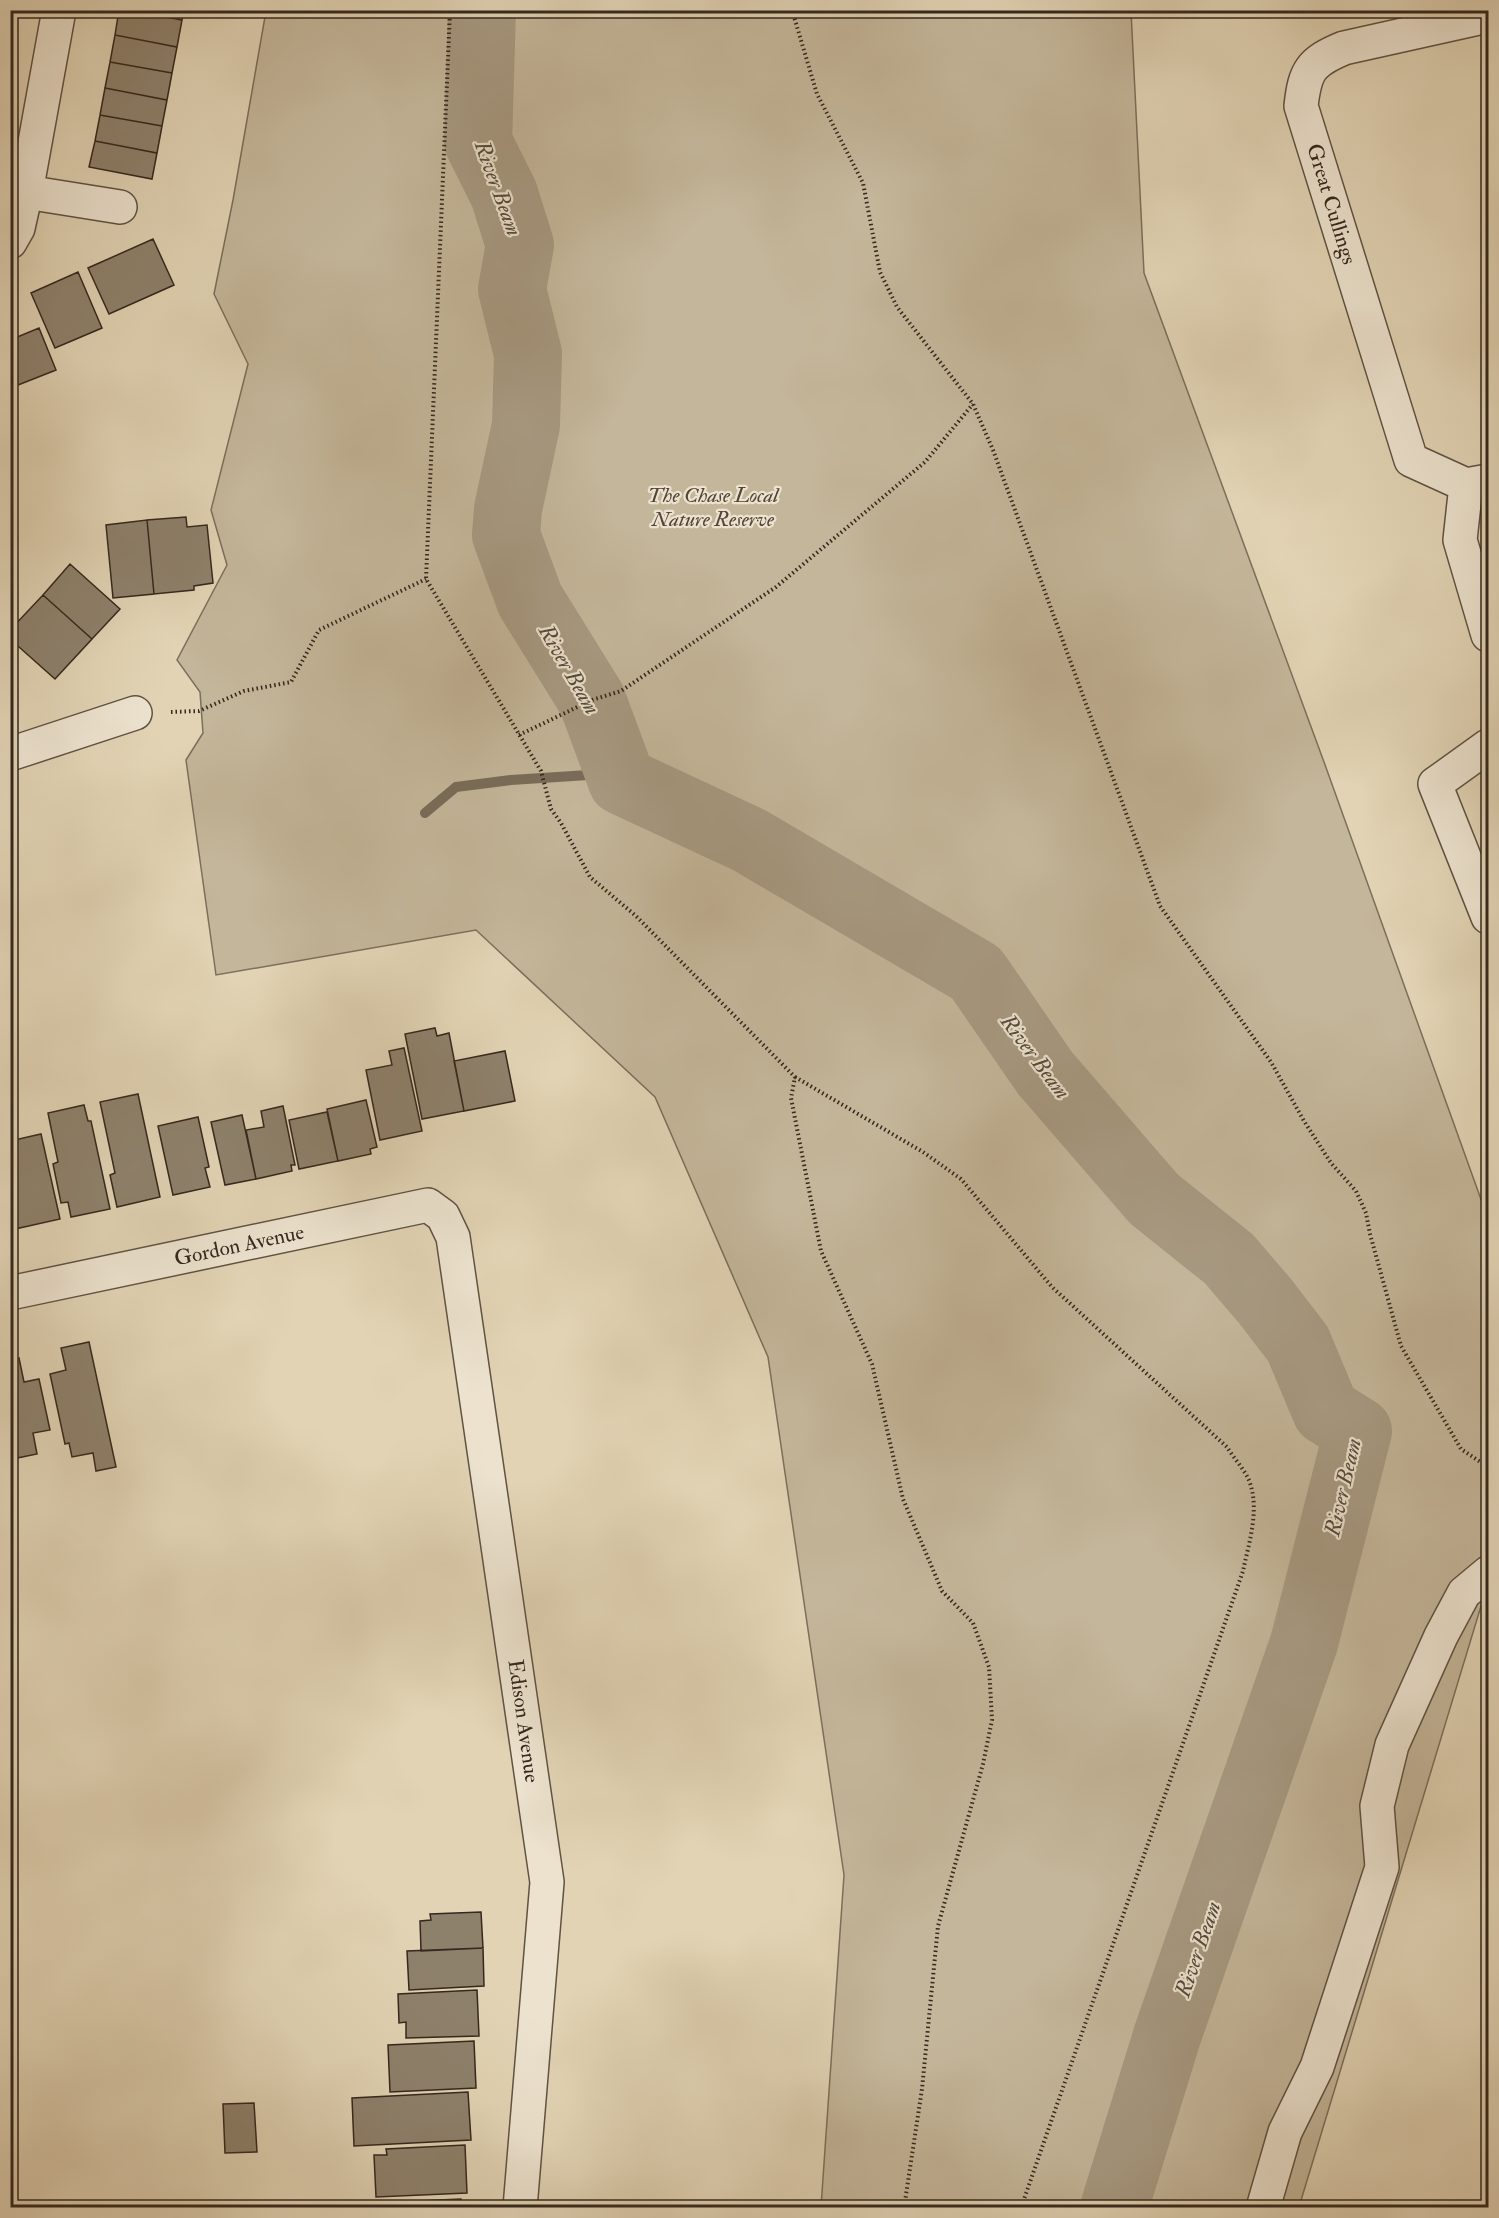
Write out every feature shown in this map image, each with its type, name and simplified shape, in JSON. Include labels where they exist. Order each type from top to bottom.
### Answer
[{"type":"street","points":[[10,242],[18,228],[26,192],[59,10]]},
{"type":"street","name":"Great Cullings","points":[[1488,16],[1344,48],[1326,55],[1311,69],[1304,82],[1301,106],[1412,460],[1477,483],[1460,540],[1488,635]]},
{"type":"street","points":[[26,192],[120,207]]},
{"type":"street","points":[[10,754],[135,713]]},
{"type":"street","points":[[1488,746],[1435,784],[1488,917]]},
{"type":"street","name":"Gordon Avenue","points":[[10,1293],[428,1205],[442,1216],[453,1237]]},
{"type":"street","name":"Edison Avenue","points":[[453,1237],[547,1882],[520,2208]]},
{"type":"street","points":[[1263,2208],[1285,2132],[1317,2067],[1382,1867],[1377,1806],[1392,1745],[1441,1636],[1464,1593],[1488,1573]]},
{"type":"path","points":[[450,10],[426,579],[541,771],[551,809],[590,877],[636,916],[795,1077],[923,1152],[961,1179],[1052,1287],[1227,1447],[1248,1479],[1254,1500],[1252,1528],[1243,1571],[1021,2208]]},
{"type":"path","points":[[792,10],[817,94],[863,183],[880,272],[897,307],[973,404],[1037,567],[1160,906],[1271,1062],[1331,1163],[1356,1191],[1366,1213],[1401,1346],[1461,1449],[1488,1467]]},
{"type":"path","points":[[519,735],[592,700],[621,691],[776,587],[925,462],[973,404]]},
{"type":"path","points":[[135,713],[199,711],[244,691],[291,682],[319,630],[426,579]]},
{"type":"path","points":[[795,1077],[791,1098],[820,1251],[872,1364],[903,1499],[942,1591],[973,1623],[988,1667],[992,1720],[983,1764],[938,1926],[922,2089],[904,2208]]},
{"type":"green space","name":"The Chase Local Nature Reserve","points":[[266,11],[1131,11],[1144,273],[1324,762],[1488,1219],[1488,1583],[1299,2207],[821,2207],[844,1875],[768,1357],[655,1097],[476,930],[216,975],[186,760],[203,733],[200,692],[177,660],[227,565],[211,510],[248,364],[214,294]]},
{"type":"building","points":[[119,10],[132,10],[182,20],[177,47],[115,35]]},
{"type":"building","points":[[132,10],[184,10],[182,20]]},
{"type":"building","points":[[115,35],[177,47],[172,73],[110,62]]},
{"type":"building","points":[[110,62],[172,73],[167,100],[105,88]]},
{"type":"building","points":[[105,88],[167,100],[162,126],[100,115]]},
{"type":"building","points":[[100,115],[162,126],[157,153],[95,141]]},
{"type":"building","points":[[95,141],[157,153],[152,179],[89,167]]},
{"type":"building","points":[[153,239],[174,285],[109,314],[88,268]]},
{"type":"building","points":[[78,272],[102,328],[55,348],[31,293]]},
{"type":"building","points":[[39,328],[56,370],[13,387],[10,381],[10,340]]},
{"type":"building","points":[[186,517],[187,527],[207,525],[213,583],[194,586],[194,590],[154,594],[147,520]]},
{"type":"building","points":[[147,520],[154,594],[113,598],[106,525]]},
{"type":"building","points":[[70,564],[120,609],[92,639],[43,595]]},
{"type":"building","points":[[43,595],[92,639],[55,679],[10,639],[10,630]]},
{"type":"building","points":[[435,1028],[437,1036],[449,1033],[464,1111],[422,1119],[405,1034]]},
{"type":"building","points":[[404,1048],[422,1131],[380,1140],[366,1070],[392,1065],[389,1051]]},
{"type":"building","points":[[505,1051],[515,1101],[464,1111],[454,1061]]},
{"type":"building","points":[[138,1094],[160,1197],[117,1207],[110,1175],[115,1173],[100,1102]]},
{"type":"building","points":[[366,1100],[377,1147],[370,1149],[371,1154],[338,1161],[327,1109]]},
{"type":"building","points":[[84,1105],[88,1121],[91,1121],[110,1209],[71,1217],[68,1202],[61,1203],[53,1164],[58,1162],[48,1113]]},
{"type":"building","points":[[283,1106],[295,1165],[291,1165],[292,1171],[256,1179],[246,1130],[264,1127],[261,1111]]},
{"type":"building","points":[[327,1112],[338,1161],[299,1169],[289,1120]]},
{"type":"building","points":[[242,1115],[256,1179],[225,1185],[211,1122]]},
{"type":"building","points":[[198,1117],[209,1167],[205,1168],[210,1187],[173,1195],[158,1126]]},
{"type":"building","points":[[41,1134],[60,1219],[15,1229],[10,1207],[10,1196],[14,1194],[10,1177],[10,1141]]},
{"type":"building","points":[[89,1342],[116,1467],[96,1471],[93,1453],[72,1457],[69,1443],[65,1444],[50,1374],[66,1370],[61,1348]]},
{"type":"building","points":[[19,1358],[24,1382],[39,1379],[50,1430],[33,1433],[37,1454],[17,1458],[10,1429],[10,1360]]},
{"type":"building","points":[[481,1912],[483,1948],[421,1951],[420,1921],[431,1920],[430,1914]]},
{"type":"building","points":[[483,1948],[484,1986],[409,1990],[407,1951]]},
{"type":"building","points":[[477,1990],[479,2036],[406,2038],[406,2022],[399,2023],[398,1994]]},
{"type":"building","points":[[474,2041],[476,2088],[390,2092],[388,2045]]},
{"type":"building","points":[[468,2092],[471,2140],[354,2146],[352,2098]]},
{"type":"building","points":[[254,2103],[257,2152],[225,2153],[223,2104]]},
{"type":"building","points":[[465,2145],[467,2193],[376,2197],[374,2155],[387,2155],[386,2149]]},
{"type":"building","points":[[461,2199],[462,2208],[369,2208],[369,2203]]},
{"type":"waterway","name":"River Beam","points":[[482,10],[478,142],[504,194],[520,245],[512,289],[528,354],[526,425],[508,509],[506,535],[530,600],[592,700],[622,781],[749,840],[976,973],[1045,1073],[1154,1199],[1229,1259],[1265,1301],[1298,1344],[1326,1411],[1358,1431],[1304,1643],[1167,2036],[1114,2208]]},
{"type":"waterway","points":[[425,813],[456,787],[511,780],[619,773]]}]
